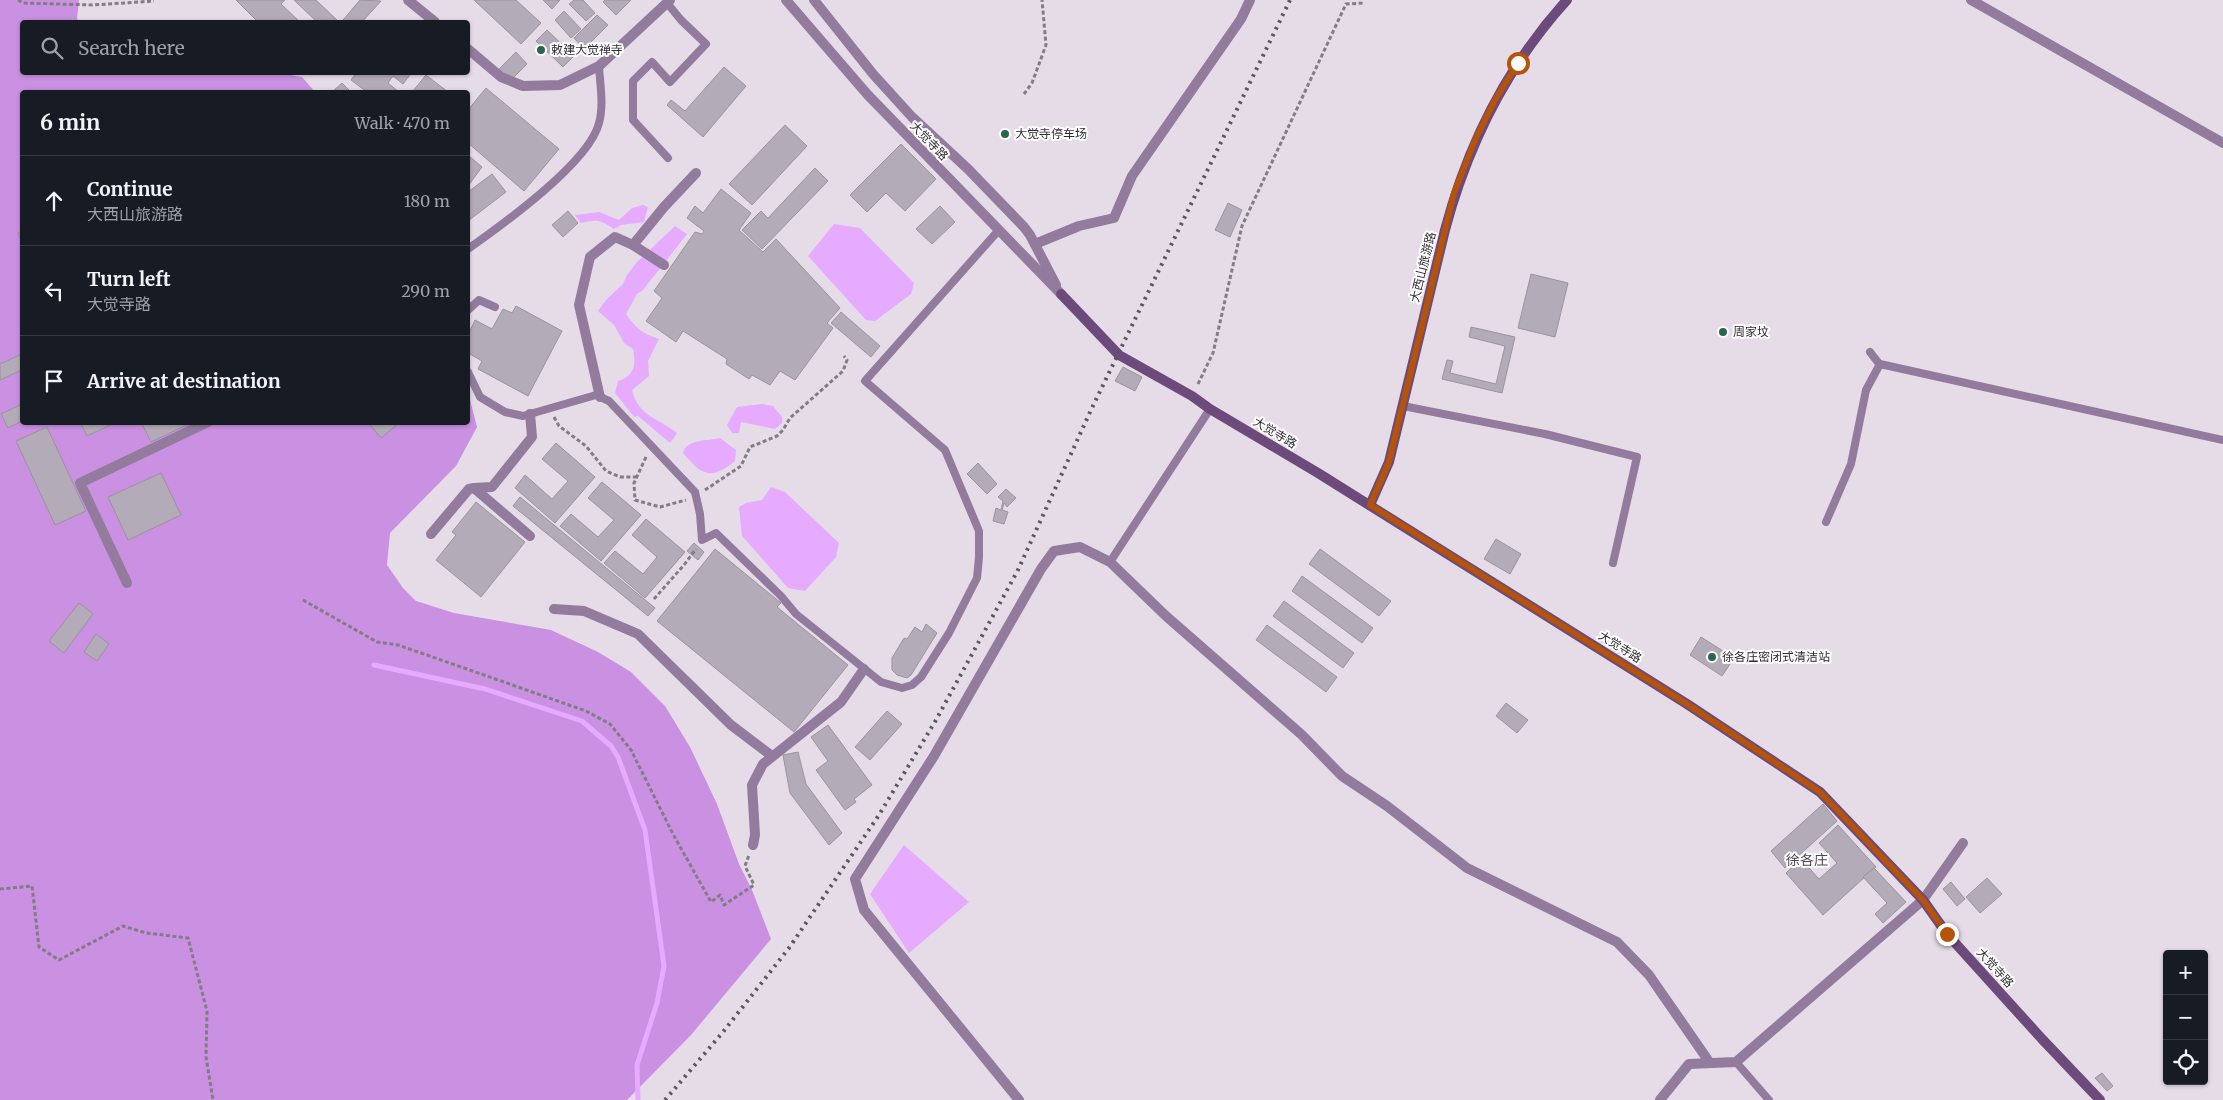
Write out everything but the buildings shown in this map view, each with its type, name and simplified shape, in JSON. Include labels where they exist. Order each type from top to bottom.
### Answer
[{"type":"street","points":[[408,0],[433,20]]},
{"type":"street","name":"大觉寺路","points":[[786,0],[867,94],[998,232],[1119,355],[1192,396],[1210,409],[1370,505],[1687,704],[1820,792],[1923,900],[1947,934],[2100,1100]]},
{"type":"street","name":"大觉寺路","points":[[814,0],[873,74],[912,117],[968,169],[1024,227],[1061,294]]},
{"type":"street","points":[[1035,244],[1079,226],[1114,218],[1132,176],[1241,19],[1250,0]]},
{"type":"street","name":"大西山旅游路","points":[[1370,505],[1389,462],[1454,193],[1476,138],[1495,100],[1538,34],[1567,0]]},
{"type":"street","points":[[1971,0],[2223,143]]},
{"type":"street","points":[[470,51],[501,77],[523,86],[560,85],[599,66],[669,2]]},
{"type":"street","points":[[634,245],[664,207],[696,173]]},
{"type":"street","points":[[600,397],[579,305],[590,257],[615,237],[634,245],[664,265]]},
{"type":"street","points":[[431,534],[469,489],[492,487],[532,438],[530,414]]},
{"type":"street","points":[[127,583],[80,483],[202,425]]},
{"type":"street","points":[[474,488],[530,536]]},
{"type":"street","points":[[1019,1100],[864,910],[855,879],[934,756],[1054,551],[1080,547],[1110,562],[1166,616],[1302,736],[1342,776],[1387,806],[1468,868],[1617,942],[1649,975],[1710,1063]]},
{"type":"street","points":[[554,609],[584,611],[638,634],[731,724],[772,756]]},
{"type":"street","points":[[752,845],[756,836],[752,785],[763,764],[841,702],[864,669]]},
{"type":"street","points":[[1660,1100],[1690,1064],[1736,1062],[1923,900],[1963,843]]},
{"type":"lane","points":[[668,158],[633,120],[633,81],[652,62],[670,82],[706,44],[681,20],[669,2]]},
{"type":"lane","points":[[470,247],[545,190],[590,143],[600,123],[602,97],[599,66]]},
{"type":"lane","points":[[470,376],[480,397],[506,412],[523,416],[596,395],[609,401],[686,480],[696,495],[702,540],[716,533],[781,596],[796,614],[881,682],[902,688],[912,685],[922,677],[949,633],[977,578],[979,531],[945,450],[865,381],[998,232]]},
{"type":"lane","points":[[470,308],[479,300],[494,307]]},
{"type":"lane","points":[[1870,352],[1880,365],[2223,440]]},
{"type":"lane","points":[[1826,522],[1851,464],[1866,390],[1880,365]]},
{"type":"lane","points":[[1403,406],[1545,434],[1637,457],[1613,564]]},
{"type":"lane","points":[[1110,562],[1210,409]]},
{"type":"lane","points":[[1736,1062],[1769,1100]]},
{"type":"path","points":[[18,0],[23,3],[94,5],[154,1]]},
{"type":"path","points":[[1024,94],[1032,83],[1046,45],[1042,0]]},
{"type":"path","points":[[1192,396],[1213,353],[1242,226],[1346,4],[1365,3]]},
{"type":"path","points":[[653,446],[634,483],[635,500],[660,507],[686,500],[741,466],[750,447],[776,436],[783,430],[790,418],[843,372],[847,364],[844,356]]},
{"type":"path","points":[[549,409],[559,426],[586,446],[606,471],[620,477],[636,477]]},
{"type":"path","points":[[654,599],[684,565],[702,540]]},
{"type":"path","points":[[304,600],[377,642],[398,645],[467,669],[586,711],[610,724],[631,750],[711,902],[720,896],[724,905],[754,885],[745,866],[752,845]]},
{"type":"path","points":[[0,889],[32,886],[39,947],[59,960],[123,926],[146,933],[188,938],[207,1011],[206,1058],[213,1100]]},
{"type":"shaded area","points":[[0,0],[79,0],[78,20],[20,20],[20,75],[290,75],[302,77],[313,90],[20,90],[20,425],[470,425],[470,400],[477,427],[456,466],[390,533],[387,565],[403,588],[416,601],[454,613],[551,630],[598,652],[631,672],[665,706],[690,747],[717,804],[739,864],[752,890],[771,939],[691,1035],[627,1100],[0,1100]]},
{"type":"shaded area","points":[[643,205],[648,207],[644,222],[621,225],[614,229],[599,221],[581,223],[575,215],[599,212],[619,220],[632,208]]},
{"type":"shaded area","points":[[834,224],[860,228],[914,283],[911,294],[875,321],[866,320],[808,256]]},
{"type":"shaded area","points":[[675,226],[687,234],[643,290],[637,294],[626,314],[640,330],[659,339],[648,361],[649,376],[632,390],[639,406],[644,411],[677,433],[670,443],[638,416],[634,417],[615,393],[618,381],[628,376],[633,369],[633,349],[624,343],[614,325],[598,311],[606,300],[623,284],[637,262]]},
{"type":"shaded area","points":[[762,404],[773,406],[782,417],[782,423],[775,429],[741,422],[739,433],[732,433],[727,425],[737,407]]},
{"type":"shaded area","points":[[720,438],[736,450],[735,461],[719,471],[707,473],[701,470],[683,453],[688,445],[698,441]]},
{"type":"shaded area","points":[[771,487],[785,492],[839,543],[836,557],[805,591],[788,588],[742,536],[739,507],[746,503],[762,500]]},
{"type":"shaded area","points":[[904,845],[969,902],[909,953],[870,894]]},
{"type":"waterway","points":[[374,665],[485,689],[582,721],[611,746],[618,757],[645,830],[664,966],[657,1003],[637,1065],[638,1100]]},
{"type":"railway","points":[[665,1100],[723,1032],[789,948],[879,815],[936,720],[1018,570],[1091,410],[1290,0]]},
{"type":"place","name":"敕建大觉禅寺","points":[[541,50]]},
{"type":"place","name":"大觉寺停车场","points":[[1005,134]]},
{"type":"place","name":"周家坟","points":[[1723,332]]},
{"type":"place","name":"徐各庄密闭式清洁站","points":[[1712,657]]},
{"type":"district","name":"徐各庄","points":[[1807,860]]},
{"type":"route","points":[[1518,63],[1495,100],[1476,138],[1454,193],[1389,462],[1370,505],[1687,704],[1820,792],[1856,832],[1923,900],[1947,934]]}]
